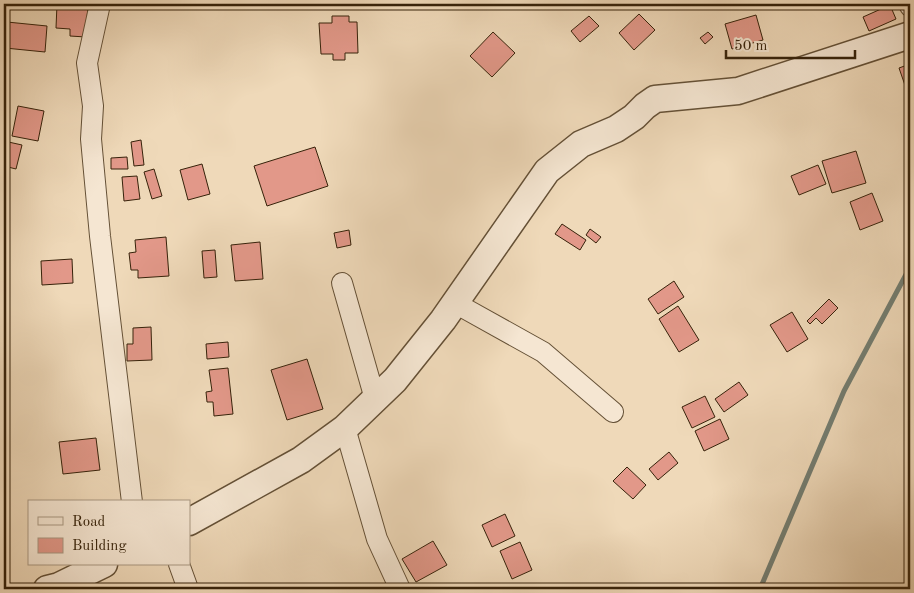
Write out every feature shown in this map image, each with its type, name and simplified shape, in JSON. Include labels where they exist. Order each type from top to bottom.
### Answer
[{"type":"street","points":[[100,4],[87,63],[93,106],[91,139],[100,236],[132,500]]},
{"type":"street","points":[[190,521],[300,460],[345,428],[395,380],[455,303],[547,170],[581,144],[616,129],[655,99],[738,91],[910,35]]},
{"type":"street","points":[[342,283],[375,399]]},
{"type":"street","points":[[455,303],[543,352],[613,412]]},
{"type":"street","points":[[345,428],[377,539],[400,589]]},
{"type":"street","points":[[47,589],[58,586],[100,566]]},
{"type":"street","points":[[180,566],[188,589]]},
{"type":"building","points":[[57,4],[88,4],[86,37],[70,36],[70,29],[56,28]]},
{"type":"building","points":[[890,5],[896,19],[869,31],[863,17]]},
{"type":"building","points":[[639,14],[655,30],[634,50],[619,33]]},
{"type":"building","points":[[756,15],[763,40],[732,49],[725,24]]},
{"type":"building","points":[[332,16],[349,16],[349,22],[357,22],[358,53],[345,53],[345,60],[333,60],[333,54],[321,54],[319,23],[332,23]]},
{"type":"building","points":[[589,16],[599,26],[580,42],[571,31]]},
{"type":"building","points":[[7,22],[47,26],[45,52],[5,48]]},
{"type":"building","points":[[493,32],[515,53],[492,77],[470,56]]},
{"type":"building","points":[[708,32],[713,37],[705,44],[700,38]]},
{"type":"building","points":[[910,64],[910,93],[908,94],[899,68]]},
{"type":"building","points":[[18,106],[44,111],[38,141],[12,136]]},
{"type":"building","points":[[141,140],[144,165],[134,166],[131,142]]},
{"type":"building","points":[[4,141],[22,145],[16,169],[4,166]]},
{"type":"building","points":[[315,147],[328,186],[267,206],[254,166]]},
{"type":"building","points":[[856,151],[866,183],[832,193],[822,161]]},
{"type":"building","points":[[127,157],[128,169],[111,169],[111,158]]},
{"type":"building","points":[[202,164],[210,194],[188,200],[180,170]]},
{"type":"building","points":[[818,165],[826,184],[799,195],[791,176]]},
{"type":"building","points":[[154,169],[162,196],[152,199],[144,172]]},
{"type":"building","points":[[137,176],[140,199],[124,201],[122,177]]},
{"type":"building","points":[[872,193],[883,221],[860,230],[850,202]]},
{"type":"building","points":[[562,224],[586,240],[580,250],[555,234]]},
{"type":"building","points":[[590,229],[601,237],[596,243],[586,235]]},
{"type":"building","points":[[349,230],[351,245],[337,248],[334,233]]},
{"type":"building","points":[[166,237],[169,276],[138,278],[138,270],[131,270],[129,253],[136,252],[135,240]]},
{"type":"building","points":[[260,242],[263,279],[235,281],[231,245]]},
{"type":"building","points":[[215,250],[217,277],[204,278],[202,251]]},
{"type":"building","points":[[72,259],[73,283],[42,285],[41,261]]},
{"type":"building","points":[[674,281],[684,297],[658,314],[648,299]]},
{"type":"building","points":[[829,299],[838,308],[822,324],[816,318],[810,324],[807,321]]},
{"type":"building","points":[[678,306],[699,340],[679,352],[659,319]]},
{"type":"building","points":[[792,312],[808,339],[787,352],[770,325]]},
{"type":"building","points":[[151,327],[152,360],[127,361],[127,344],[133,344],[133,328]]},
{"type":"building","points":[[228,342],[229,357],[207,359],[206,344]]},
{"type":"building","points":[[307,359],[323,409],[287,420],[271,370]]},
{"type":"building","points":[[228,368],[233,414],[214,416],[213,402],[207,402],[206,392],[212,391],[209,370]]},
{"type":"building","points":[[739,382],[748,395],[724,412],[715,399]]},
{"type":"building","points":[[705,396],[715,417],[692,428],[682,407]]},
{"type":"building","points":[[720,419],[729,439],[704,451],[695,431]]},
{"type":"building","points":[[96,438],[100,470],[63,474],[59,442]]},
{"type":"building","points":[[669,452],[678,463],[658,480],[649,469]]},
{"type":"building","points":[[627,467],[646,485],[633,499],[613,481]]},
{"type":"building","points":[[505,514],[515,536],[492,547],[482,525]]},
{"type":"building","points":[[433,541],[447,565],[416,582],[402,559]]},
{"type":"building","points":[[520,542],[532,570],[512,579],[500,551]]},
{"type":"waterway","points":[[760,589],[844,391],[910,267]]}]
